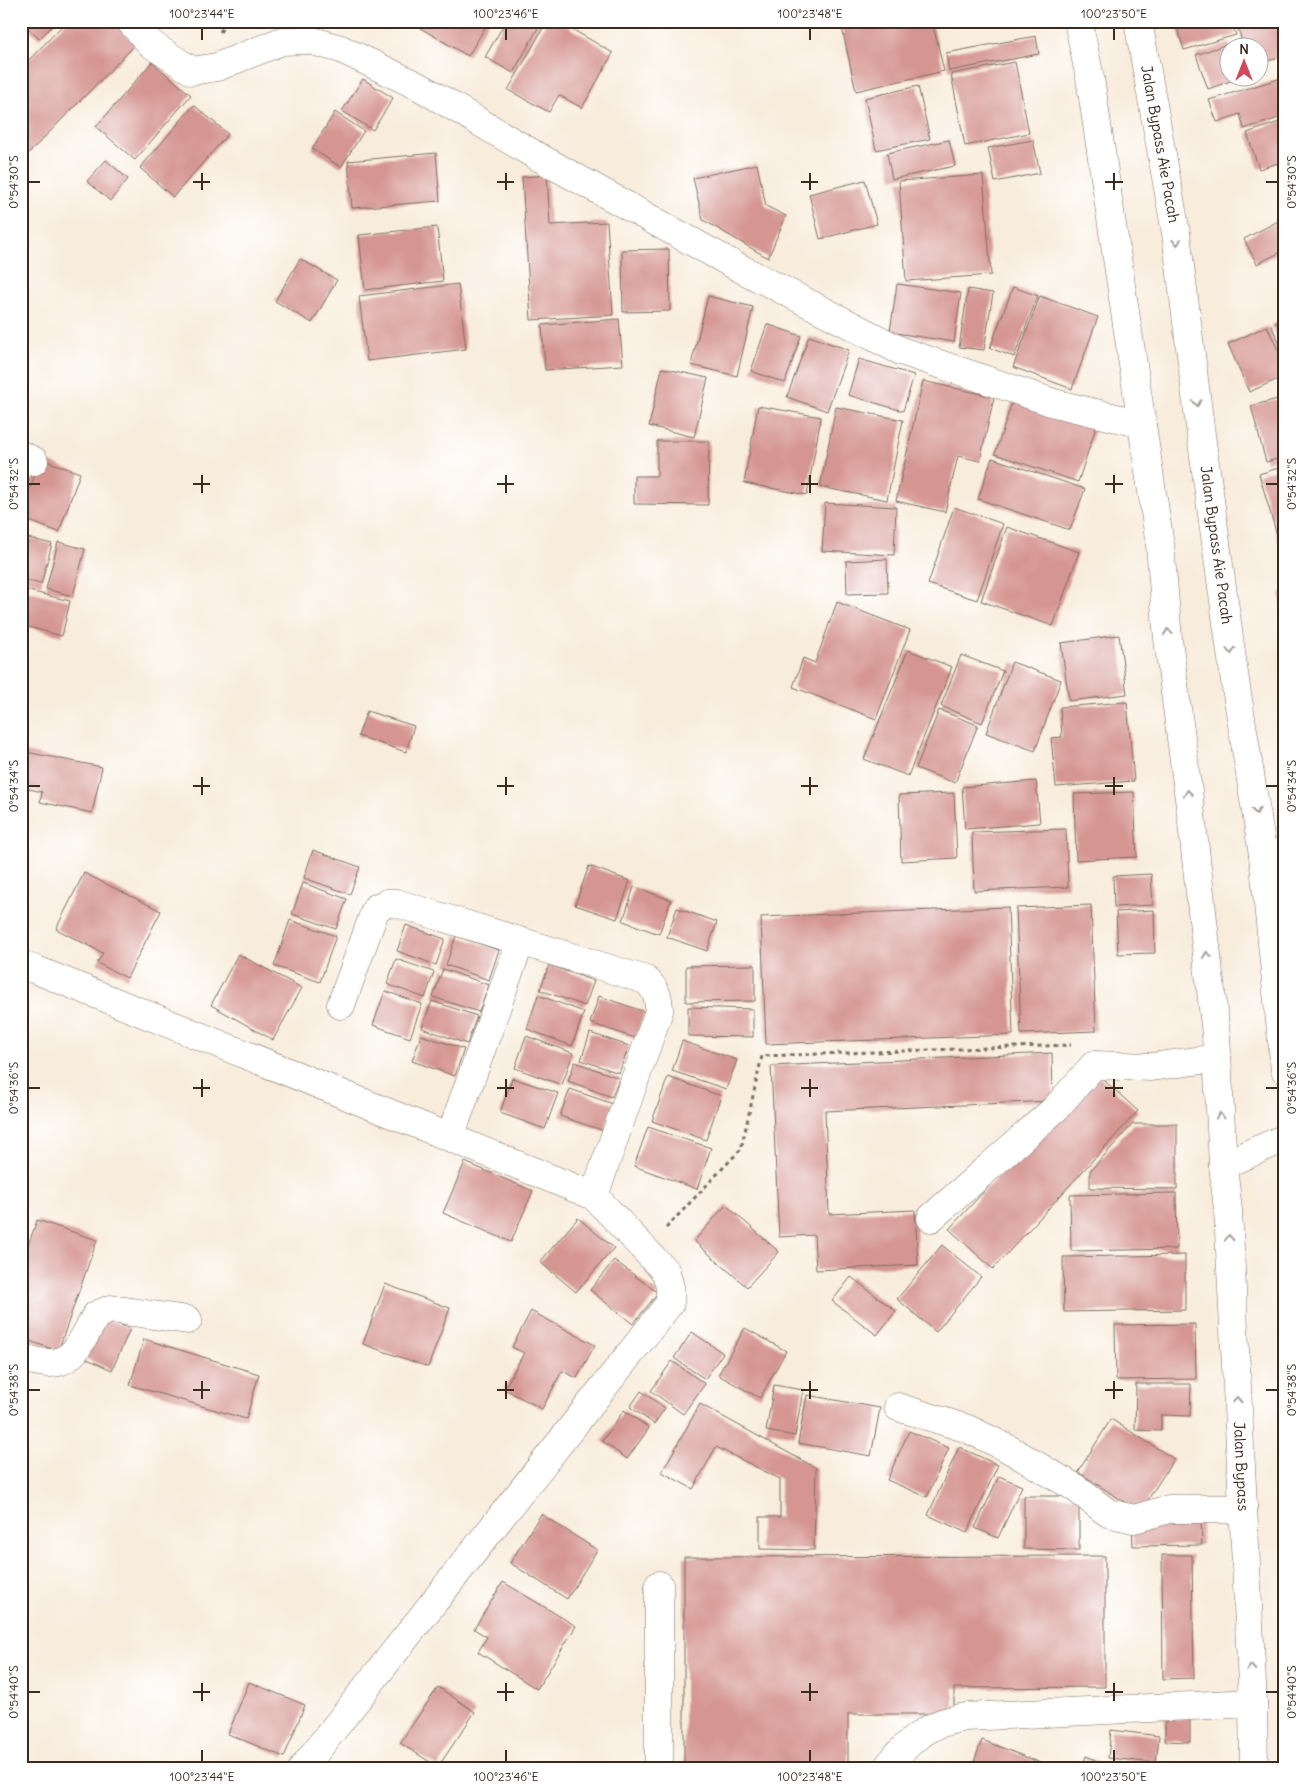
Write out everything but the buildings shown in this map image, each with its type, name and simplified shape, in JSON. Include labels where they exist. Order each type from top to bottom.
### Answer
[{"type":"main road","points":[[130,21],[151,44],[192,70],[216,67],[282,41],[309,40],[341,49],[422,88],[534,155],[736,266],[901,351],[1054,403],[1142,424]]},
{"type":"main road","name":"Jalan Bypass","points":[[1078,21],[1090,78],[1160,545],[1168,639],[1191,814],[1214,1016],[1223,1165],[1228,1210],[1253,1704],[1254,1769]]},
{"type":"main road","name":"Jalan Bypass Aie Pacah","points":[[1138,21],[1176,233],[1199,420],[1235,681],[1274,854],[1285,1070]]},
{"type":"main road","points":[[341,1005],[376,908],[387,902],[396,903],[646,980],[653,987],[659,1000],[659,1011],[594,1196]]},
{"type":"main road","points":[[450,1137],[520,942]]},
{"type":"main road","points":[[21,965],[594,1196],[666,1272],[670,1287],[670,1303],[302,1769]]},
{"type":"main road","points":[[931,1218],[1054,1109],[1094,1065],[1151,1067],[1217,1058]]},
{"type":"main road","points":[[1223,1165],[1285,1138]]},
{"type":"main road","points":[[21,1358],[50,1364],[69,1358],[80,1344],[96,1315],[112,1309],[188,1320]]},
{"type":"main road","points":[[898,1407],[968,1429],[1007,1448],[1074,1487],[1108,1513],[1134,1519],[1169,1509],[1243,1509]]},
{"type":"main road","points":[[659,1586],[659,1769]]},
{"type":"main road","points":[[886,1769],[911,1742],[938,1724],[965,1717],[1253,1704]]},
{"type":"path","points":[[646,1249],[741,1149],[762,1056],[1080,1045]]}]
